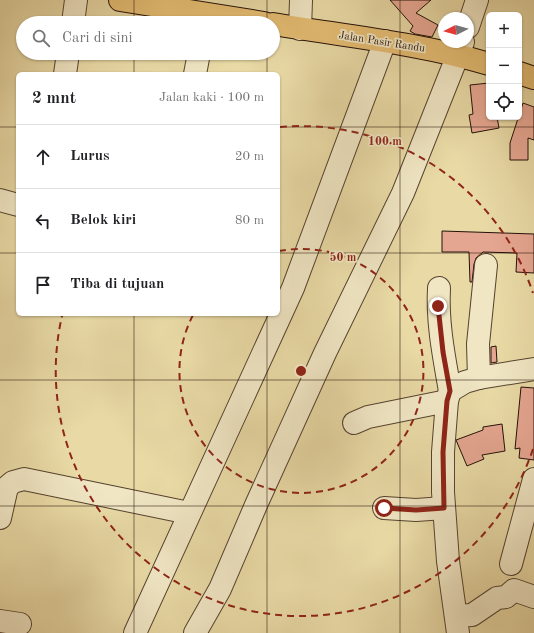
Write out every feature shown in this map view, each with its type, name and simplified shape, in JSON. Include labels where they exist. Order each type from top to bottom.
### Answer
[{"type":"main road","points":[[120,0],[196,16]]},
{"type":"main road","name":"Jalan Pasir Randu","points":[[280,25],[385,41],[438,46]]},
{"type":"main road","name":"Jalan Pasir Randu","points":[[460,48],[486,62]]},
{"type":"main road","points":[[522,75],[534,78]]},
{"type":"street","points":[[74,16],[76,0]]},
{"type":"street","points":[[300,29],[301,0]]},
{"type":"street","points":[[473,12],[477,0]]},
{"type":"street","points":[[135,633],[293,288],[385,41]]},
{"type":"street","points":[[195,633],[220,589],[256,505],[325,354],[403,193],[460,48]]},
{"type":"street","points":[[65,72],[67,60]]},
{"type":"street","points":[[195,72],[198,60]]},
{"type":"street","points":[[0,200],[16,204]]},
{"type":"street","points":[[478,378],[478,344],[486,265]]},
{"type":"street","points":[[439,288],[439,312],[449,396],[443,452],[444,508],[448,561],[457,625],[496,598],[506,597],[514,590],[534,597]]},
{"type":"street","points":[[354,423],[368,417],[449,396],[465,382],[478,378],[534,369]]},
{"type":"street","points":[[0,518],[7,487],[13,482],[24,479],[189,513]]},
{"type":"street","points":[[511,564],[534,479]]},
{"type":"street","points":[[384,508],[416,510],[444,508]]},
{"type":"building","points":[[390,0],[431,0],[416,13],[438,25],[432,37],[415,34],[410,31],[413,26]]},
{"type":"building","points":[[486,83],[486,120],[498,120],[499,128],[472,133],[469,115],[473,114],[470,85]]},
{"type":"building","points":[[523,103],[534,107],[534,140],[528,138],[528,160],[510,160],[510,143],[517,120],[522,120]]},
{"type":"building","points":[[442,231],[534,234],[534,273],[516,272],[517,253],[483,252],[476,258],[472,282],[470,282],[469,252],[442,252]]},
{"type":"building","points":[[496,346],[497,362],[491,363],[491,347]]},
{"type":"building","points":[[521,387],[534,388],[534,460],[519,458],[520,448],[515,449]]},
{"type":"building","points":[[502,424],[505,451],[482,455],[484,459],[467,466],[456,440],[483,430],[483,427]]},
{"type":"route","points":[[384,508],[416,510],[444,508],[443,452],[447,401],[450,391],[443,352],[438,306]]}]
